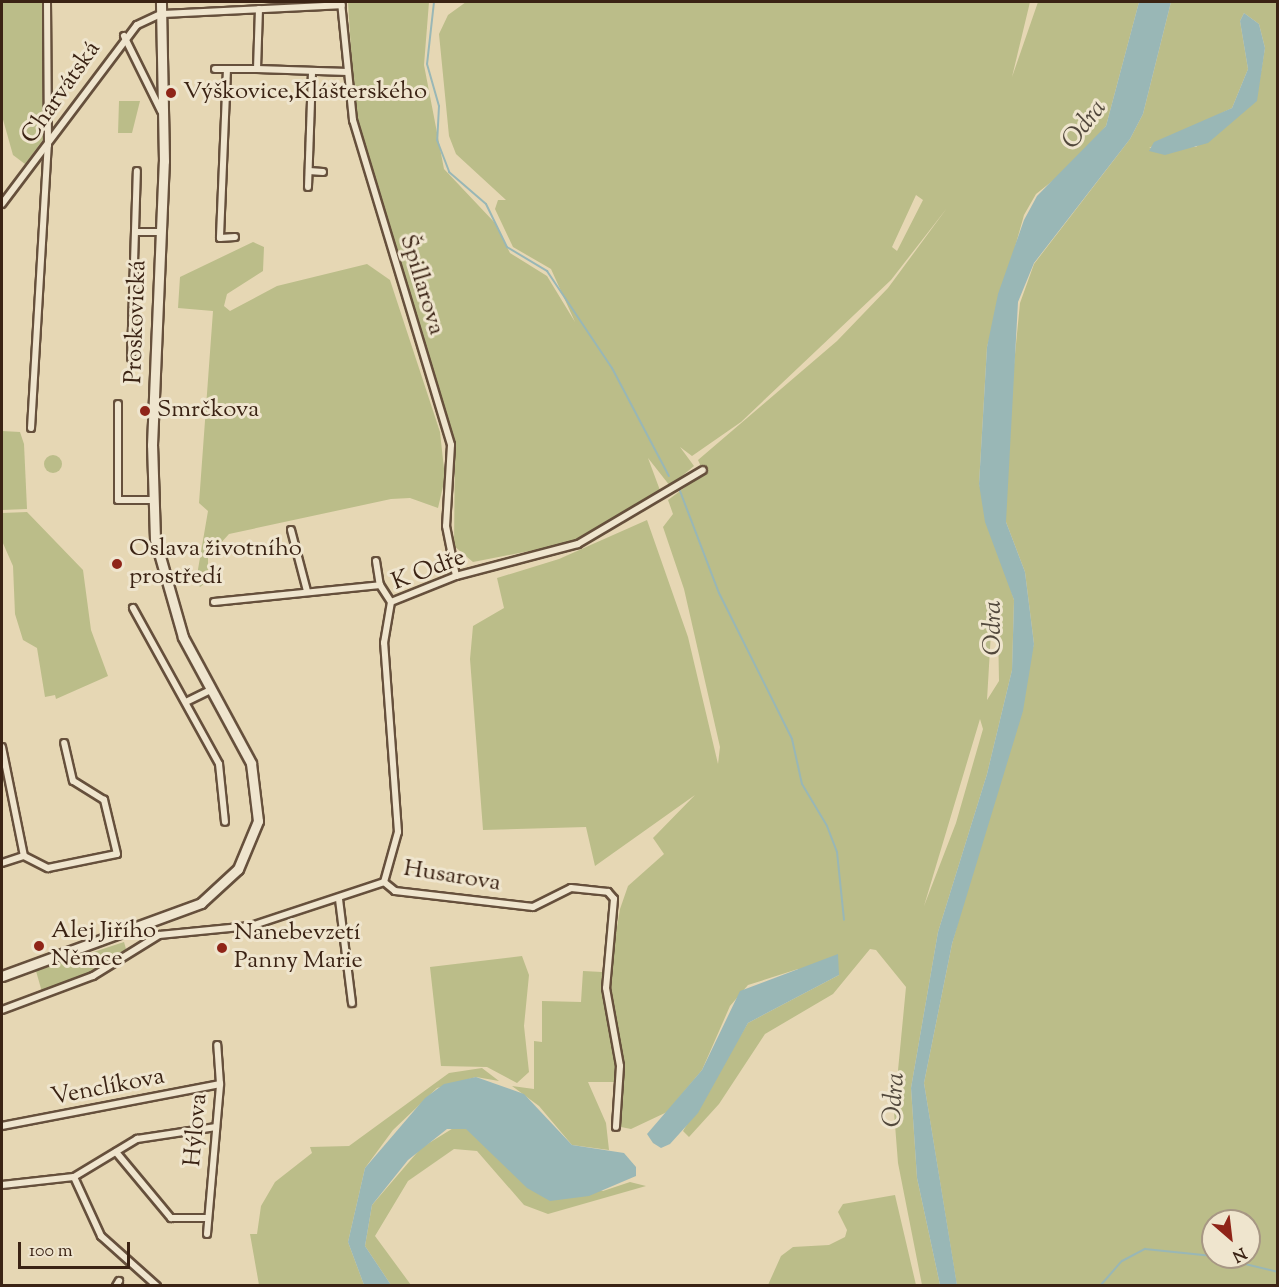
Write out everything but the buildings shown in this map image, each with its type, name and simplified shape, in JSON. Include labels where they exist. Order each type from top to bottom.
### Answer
[{"type":"street","points":[[31,428],[48,145],[47,2]]},
{"type":"street","name":"Proskovická","points":[[2,976],[189,909],[213,895],[238,869],[256,830],[257,780],[211,690],[166,590],[152,500],[163,114],[161,2]]},
{"type":"street","name":"Špillarova","points":[[161,14],[341,3],[353,120],[451,446],[446,526],[456,576]]},
{"type":"street","points":[[257,69],[259,9]]},
{"type":"street","name":"Charvátská","points":[[2,204],[48,145],[124,36],[161,14]]},
{"type":"street","points":[[124,36],[163,114]]},
{"type":"street","points":[[215,69],[348,72]]},
{"type":"street","points":[[226,69],[220,238],[235,237]]},
{"type":"street","points":[[308,187],[312,71]]},
{"type":"street","name":"Proskovická","points":[[131,358],[137,171]]},
{"type":"street","points":[[309,171],[324,172]]},
{"type":"street","name":"Proskovická","points":[[135,232],[160,232]]},
{"type":"street","points":[[118,404],[118,500],[152,500]]},
{"type":"street","name":"K Odře","points":[[384,882],[398,832],[384,643],[391,602],[456,576],[579,544],[703,470]]},
{"type":"street","points":[[291,530],[307,591]]},
{"type":"street","points":[[376,561],[380,585],[391,602]]},
{"type":"street","points":[[214,602],[380,585]]},
{"type":"street","points":[[133,608],[188,701],[219,764],[225,822]]},
{"type":"street","points":[[188,701],[211,690]]},
{"type":"street","points":[[2,863],[24,856],[48,868],[117,854],[104,800],[73,781],[64,742]]},
{"type":"street","points":[[2,747],[24,856]]},
{"type":"street","name":"Husarova","points":[[2,1010],[93,976],[159,935],[251,926],[339,899],[384,882],[395,891],[533,907],[571,888],[608,892],[614,899],[606,988],[620,1066],[616,1127]]},
{"type":"street","points":[[339,899],[352,1003]]},
{"type":"street","name":"Hýlova","points":[[207,1234],[220,1084],[217,1045]]},
{"type":"street","name":"Venclíkova","points":[[2,1126],[220,1084]]},
{"type":"street","points":[[2,1185],[74,1177],[137,1139],[216,1127]]},
{"type":"street","points":[[116,1152],[171,1218],[208,1218]]},
{"type":"street","points":[[74,1177],[101,1236],[157,1286]]},
{"type":"green space","points":[[2,2],[47,2],[45,137],[25,164],[13,155],[2,116]]},
{"type":"green space","points":[[348,2],[429,2],[424,65],[444,169],[495,223],[510,253],[547,276],[575,322],[551,269],[513,247],[495,209],[498,200],[506,200],[456,154],[449,136],[439,34],[448,15],[466,2],[1030,2],[1012,77],[1038,2],[1139,2],[1106,126],[1074,164],[1036,194],[1024,215],[987,347],[979,484],[1014,600],[1012,670],[987,774],[938,932],[911,1088],[917,1178],[940,1285],[922,1285],[898,1163],[894,1112],[906,987],[876,950],[870,949],[833,994],[765,1034],[719,1104],[689,1137],[683,1131],[748,1023],[839,975],[798,969],[748,985],[730,1006],[702,1070],[667,1112],[631,1129],[621,1127],[621,1046],[609,976],[620,909],[628,886],[664,854],[653,838],[695,795],[595,866],[586,827],[483,830],[470,659],[473,626],[504,608],[497,578],[559,559],[647,520],[688,637],[718,764],[720,747],[684,589],[663,527],[673,514],[668,500],[704,473],[698,460],[837,341],[888,288],[947,208],[891,280],[741,422],[692,456],[680,447],[694,466],[670,486],[648,458],[661,493],[575,542],[473,562],[454,546],[455,446],[355,115]],"holes":[[[916,195],[923,200],[897,251],[892,247]],[[992,615],[998,627],[999,681],[987,700]],[[980,719],[983,729],[956,823],[924,906]]]},
{"type":"green space","points":[[1171,2],[1277,2],[1277,1285],[957,1286],[924,1083],[952,944],[1034,644],[1025,572],[1006,522],[1005,457],[1020,303],[1034,264],[1130,139],[1143,114]],"holes":[[[1244,13],[1259,24],[1265,48],[1256,101],[1196,147],[1149,148],[1232,108],[1248,69],[1240,21]]]},
{"type":"green space","points":[[119,101],[140,101],[132,133],[118,133]]},
{"type":"green space","points":[[253,242],[264,247],[263,271],[227,294],[224,306],[230,311],[277,286],[367,264],[390,280],[440,432],[445,478],[438,508],[410,498],[391,499],[229,534],[208,557],[208,581],[200,587],[196,581],[208,511],[199,503],[213,311],[178,308],[180,277]]},
{"type":"green space","points":[[2,431],[20,432],[24,444],[27,509],[2,510]]},
{"type":"green space","points":[[49,455],[57,455],[62,460],[60,471],[49,473],[44,468],[44,460]]},
{"type":"green space","points":[[27,512],[83,570],[91,630],[108,676],[56,699],[55,695],[45,697],[37,648],[23,640],[15,614],[13,566],[2,541],[2,513]]},
{"type":"green space","points":[[124,942],[126,949],[88,974],[42,992],[36,971]]},
{"type":"green space","points":[[522,956],[529,975],[524,1026],[529,1072],[517,1083],[487,1067],[441,1066],[430,967]]},
{"type":"green space","points":[[583,971],[602,972],[616,1049],[615,1082],[588,1082],[606,1123],[609,1150],[572,1145],[539,1106],[512,1086],[534,1089],[534,1041],[542,1042],[542,1001],[581,1002]]},
{"type":"green space","points":[[482,1068],[499,1081],[476,1077],[437,1088],[393,1130],[365,1168],[348,1242],[364,1285],[259,1285],[250,1234],[257,1234],[261,1206],[275,1182],[312,1153],[310,1147],[349,1146],[449,1073]]},
{"type":"green space","points":[[455,1127],[466,1128],[490,1148],[603,1191],[630,1182],[646,1186],[548,1214],[524,1205],[477,1151],[454,1149],[408,1181],[375,1236],[411,1285],[391,1285],[365,1246],[372,1205],[421,1148]]},
{"type":"green space","points":[[895,1195],[916,1285],[768,1285],[781,1256],[793,1247],[829,1245],[845,1237],[847,1230],[838,1212],[843,1204]]},
{"type":"water","points":[[1139,2],[1171,2],[1143,114],[1130,139],[1034,263],[1018,302],[1006,522],[1025,572],[1034,644],[1023,711],[952,944],[924,1083],[957,1285],[940,1285],[917,1178],[911,1088],[938,932],[987,774],[1012,670],[1014,600],[985,522],[979,484],[987,347],[998,294],[1024,220],[1037,196],[1106,126]]},
{"type":"water","points":[[1244,13],[1259,24],[1265,48],[1257,101],[1208,143],[1165,155],[1149,151],[1154,142],[1232,108],[1248,69],[1240,21]]},
{"type":"water","points":[[838,954],[839,975],[748,1023],[698,1113],[670,1144],[661,1148],[653,1143],[647,1134],[702,1070],[740,991]]},
{"type":"water","points":[[476,1077],[524,1094],[572,1145],[624,1153],[636,1167],[636,1176],[589,1196],[550,1201],[527,1188],[466,1129],[447,1129],[408,1160],[372,1205],[365,1246],[391,1285],[364,1285],[348,1242],[365,1168],[425,1098],[444,1084]]},
{"type":"waterway","points":[[434,2],[427,64],[439,106],[437,140],[449,172],[486,204],[507,247],[547,271],[612,368],[669,476]]},
{"type":"waterway","points":[[680,491],[719,593],[792,739],[802,784],[827,826],[837,852],[844,920]]},
{"type":"waterway","points":[[1100,1286],[1122,1261],[1145,1249],[1201,1255]]},
{"type":"waterway","points":[[1261,1268],[1278,1272]]},
{"type":"place","name":"Výškovice,Klášterského","points":[[171,93]]},
{"type":"place","name":"Smrčkova","points":[[145,411]]},
{"type":"place","name":"Oslava životního prostředí","points":[[117,564]]},
{"type":"place","name":"Alej Jiřího Němce","points":[[39,946]]},
{"type":"place","name":"Nanebevzetí Panny Marie","points":[[222,948]]},
{"type":"water label","name":"Odra","points":[[1085,125]]},
{"type":"water label","name":"Odra","points":[[994,628]]},
{"type":"water label","name":"Odra","points":[[895,1100]]}]
